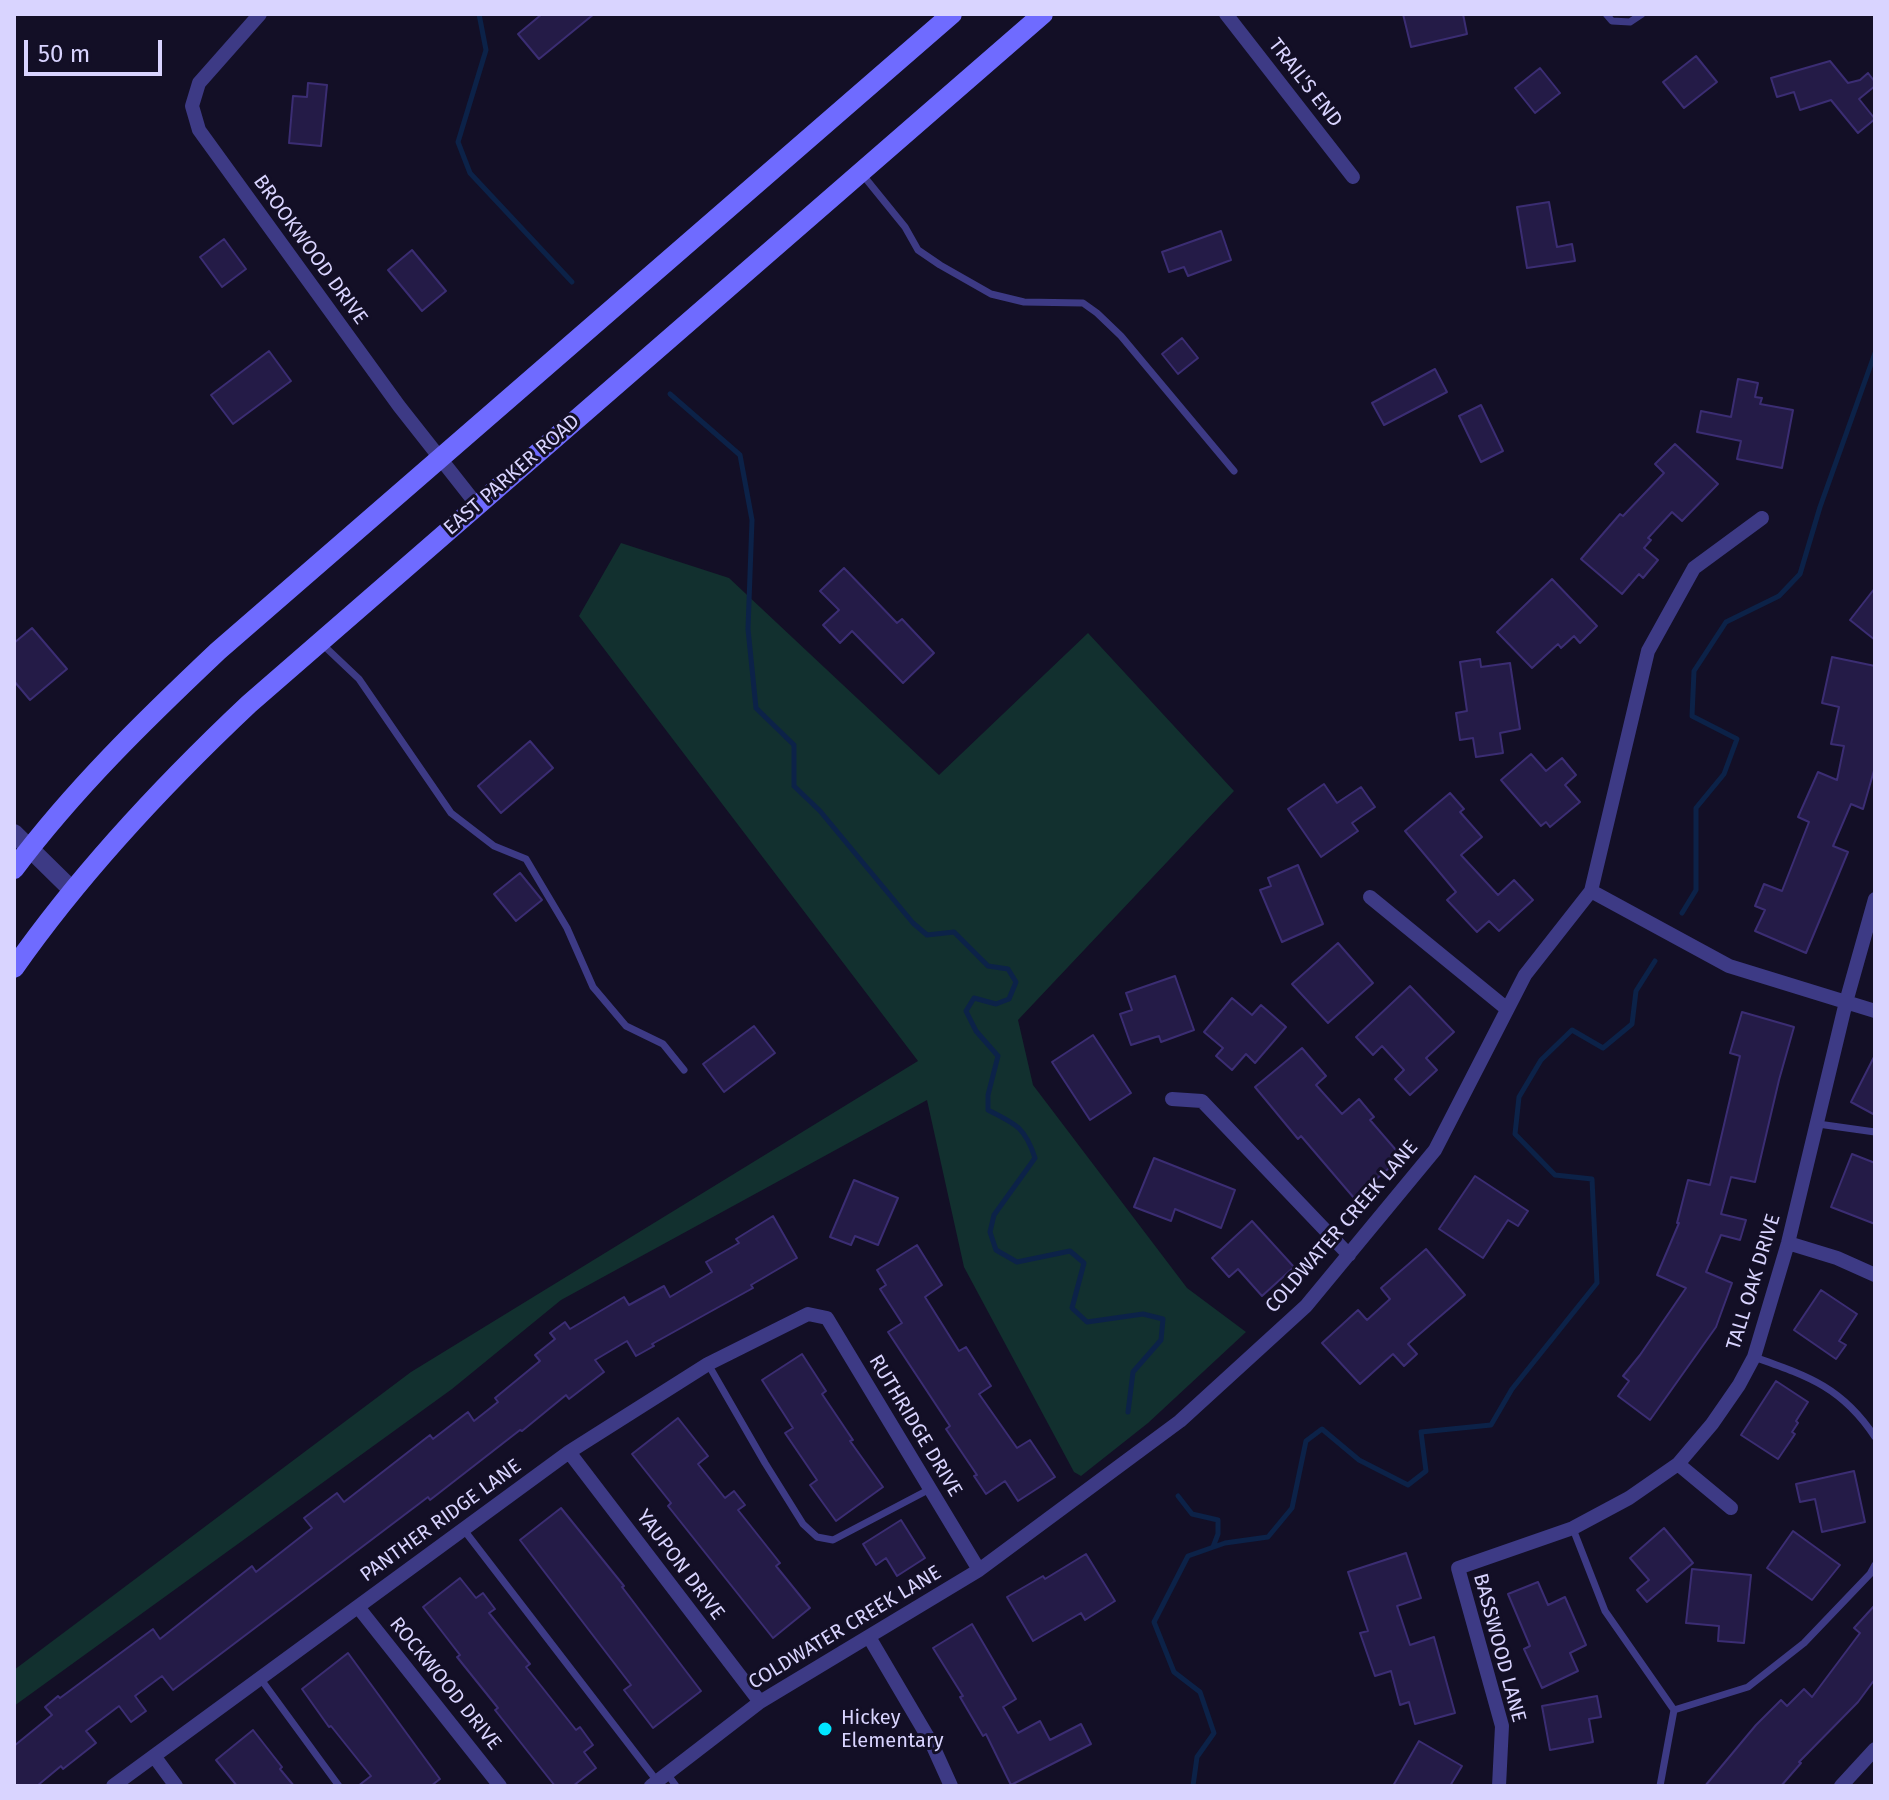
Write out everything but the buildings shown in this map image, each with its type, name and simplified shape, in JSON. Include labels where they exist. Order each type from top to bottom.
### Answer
[{"type":"main road","points":[[14,869],[91,777],[248,624],[952,14]]},
{"type":"main road","name":"EAST PARKER ROAD","points":[[14,968],[72,890],[155,796],[249,704],[1043,14]]},
{"type":"street","name":"BROOKWOOD DRIVE","points":[[260,14],[199,83],[192,106],[194,118],[207,141],[477,505]]},
{"type":"street","name":"TRAIL'S END","points":[[1226,14],[1353,177]]},
{"type":"street","name":"COLDWATER CREEK LANE","points":[[658,1780],[760,1702],[979,1570],[1180,1421],[1306,1306],[1435,1150],[1525,975],[1591,891],[1648,651],[1694,568],[1762,518]]},
{"type":"street","points":[[14,833],[72,890]]},
{"type":"street","points":[[1591,891],[1729,966],[1875,1011]]},
{"type":"street","points":[[1370,897],[1507,1009]]},
{"type":"street","name":"TALL OAK DRIVE","points":[[1458,1568],[1573,1528],[1629,1498],[1678,1464],[1712,1424],[1754,1357],[1788,1243],[1846,1002],[1875,899]]},
{"type":"street","points":[[1172,1099],[1202,1101],[1349,1255]]},
{"type":"street","points":[[1788,1243],[1837,1258],[1875,1275]]},
{"type":"street","name":"RUTHRIDGE DRIVE","points":[[808,1314],[827,1318],[979,1570]]},
{"type":"street","name":"PANTHER RIDGE LANE","points":[[113,1786],[569,1452],[708,1364],[808,1314]]},
{"type":"street","name":"YAUPON DRIVE","points":[[569,1452],[760,1702]]},
{"type":"street","points":[[1678,1464],[1731,1508]]},
{"type":"street","name":"BASSWOOD LANE","points":[[1458,1568],[1502,1726],[1499,1786]]},
{"type":"street","name":"ROCKWOOD DRIVE","points":[[358,1607],[500,1786]]},
{"type":"street","points":[[869,1637],[932,1744],[951,1786]]},
{"type":"street","points":[[1841,1786],[1875,1749]]},
{"type":"street","points":[[154,1756],[176,1786]]},
{"type":"lane","points":[[1606,14],[1612,21],[1630,22],[1642,14]]},
{"type":"lane","points":[[861,173],[905,227],[918,250],[940,265],[991,294],[1024,302],[1083,303],[1097,313],[1121,336],[1234,471]]},
{"type":"lane","points":[[319,642],[359,679],[451,813],[494,846],[526,859],[567,928],[593,987],[626,1026],[663,1044],[684,1070]]},
{"type":"lane","points":[[1818,1124],[1875,1132]]},
{"type":"lane","points":[[1754,1357],[1810,1377],[1858,1411],[1875,1437]]},
{"type":"lane","points":[[708,1364],[772,1475],[803,1524],[817,1537],[833,1540],[930,1489]]},
{"type":"lane","points":[[1573,1528],[1605,1611],[1674,1710],[1660,1786]]},
{"type":"lane","points":[[464,1530],[658,1780],[676,1786]]},
{"type":"lane","points":[[1674,1710],[1748,1687],[1804,1643],[1875,1565]]},
{"type":"lane","points":[[260,1678],[339,1786]]},
{"type":"green space","points":[[621,543],[729,578],[939,775],[1088,633],[1234,791],[1018,1020],[1033,1085],[1187,1288],[1246,1332],[1148,1423],[1081,1476],[1074,1472],[964,1267],[927,1100],[561,1300],[452,1389],[14,1706],[14,1670],[411,1372],[918,1061],[579,616]]},
{"type":"waterway","points":[[479,14],[486,50],[458,142],[470,173],[572,282]]},
{"type":"waterway","points":[[1682,913],[1696,890],[1696,808],[1724,774],[1737,739],[1692,716],[1694,671],[1726,622],[1779,596],[1800,574],[1820,507],[1875,353]]},
{"type":"waterway","points":[[670,394],[740,455],[752,520],[748,629],[756,708],[794,745],[794,786],[820,811],[913,923],[927,935],[954,932],[988,966],[1008,969],[1016,982],[1009,999],[996,1004],[974,998],[966,1011],[976,1031],[998,1056],[988,1095],[988,1110],[1023,1133],[1035,1158],[994,1215],[990,1232],[996,1250],[1017,1262],[1070,1251],[1084,1263],[1072,1308],[1087,1322],[1143,1314],[1163,1319],[1161,1340],[1133,1372],[1128,1412]]},
{"type":"waterway","points":[[1193,1786],[1197,1757],[1214,1733],[1200,1692],[1174,1672],[1154,1622],[1188,1556],[1225,1543],[1268,1537],[1292,1508],[1306,1441],[1322,1429],[1359,1460],[1408,1485],[1426,1471],[1421,1432],[1491,1425],[1512,1389],[1597,1283],[1592,1179],[1555,1175],[1515,1134],[1519,1097],[1541,1060],[1572,1030],[1603,1048],[1632,1024],[1636,991],[1655,961]]},
{"type":"waterway","points":[[1178,1496],[1192,1514],[1218,1520],[1218,1534],[1213,1547]]},
{"type":"place","name":"Hickey Elementary","points":[[825,1729]]}]
